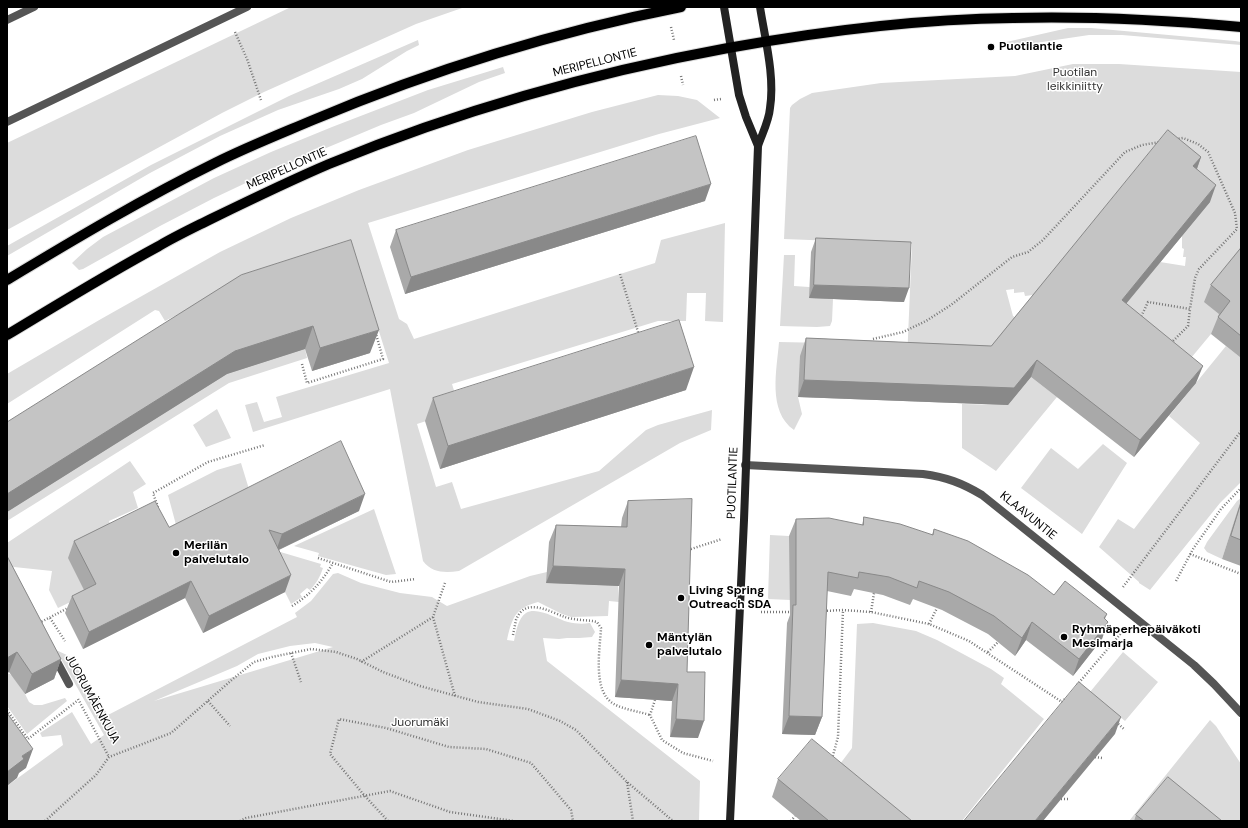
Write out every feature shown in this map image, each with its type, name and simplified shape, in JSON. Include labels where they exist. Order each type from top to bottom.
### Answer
[{"type":"main road","points":[[7,280],[150,196],[217,162],[279,134],[392,88],[519,46],[611,22],[681,7]]},
{"type":"main road","name":"MERIPELLONTIE","points":[[7,335],[160,245],[252,199],[328,165],[406,134],[462,114],[551,87],[665,60],[731,47],[872,26],[1011,18],[1102,18],[1186,22],[1241,27]]},
{"type":"street","points":[[7,20],[34,7]]},
{"type":"street","points":[[7,122],[247,7]]},
{"type":"street","name":"PUOTILANTIE","points":[[724,7],[739,95],[758,146]]},
{"type":"street","name":"PUOTILANTIE","points":[[730,821],[744,520],[758,146],[771,107],[772,90],[760,7]]},
{"type":"street","name":"KLAAVUNTIE","points":[[746,465],[923,474],[950,479],[963,484],[982,494],[1194,665],[1241,713]]},
{"type":"street","name":"JUORUMÄENKUJA","points":[[37,624],[69,684]]},
{"type":"path","points":[[224,18],[238,37],[261,100]]},
{"type":"path","points":[[1170,344],[1188,326],[1195,278],[1199,269],[1237,229],[1235,213],[1208,152],[1198,144],[1183,138],[1176,140]]},
{"type":"path","points":[[873,339],[903,332],[926,321],[951,305],[1012,257],[1028,252],[1044,240],[1125,152],[1142,145],[1162,142]]},
{"type":"path","points":[[620,274],[640,338]]},
{"type":"path","points":[[1146,324],[1140,319],[1148,302],[1190,309]]},
{"type":"path","points":[[302,364],[307,383],[383,359],[375,331]]},
{"type":"path","points":[[1113,600],[1241,431]]},
{"type":"path","points":[[161,513],[153,493],[208,462],[265,445]]},
{"type":"path","points":[[1176,581],[1190,554],[1221,509],[1241,488]]},
{"type":"path","points":[[685,550],[722,539]]},
{"type":"path","points":[[1190,554],[1241,574]]},
{"type":"path","points":[[318,558],[391,582],[416,579]]},
{"type":"path","points":[[292,606],[306,597],[317,587],[326,576],[333,563]]},
{"type":"path","points":[[445,583],[433,617],[455,696]]},
{"type":"path","points":[[871,612],[874,593]]},
{"type":"path","points":[[512,635],[517,618],[523,611],[534,607],[550,610],[567,618],[597,622],[601,628],[599,681],[606,696],[614,704],[650,715]]},
{"type":"path","points":[[37,624],[69,608]]},
{"type":"path","points":[[929,624],[937,608]]},
{"type":"path","points":[[830,766],[838,737],[843,610]]},
{"type":"path","points":[[820,612],[843,610],[871,612],[929,624],[969,640],[1062,702]]},
{"type":"path","points":[[761,612],[798,612]]},
{"type":"path","points":[[361,662],[433,617]]},
{"type":"path","points":[[1076,687],[1134,617]]},
{"type":"path","points":[[50,618],[66,642]]},
{"type":"path","points":[[988,652],[998,642]]},
{"type":"path","points":[[45,821],[96,775],[109,757],[171,733],[254,662],[311,649],[336,652],[420,686],[478,702],[528,709],[560,721],[576,730],[627,782],[673,821]]},
{"type":"path","points":[[291,653],[301,682]]},
{"type":"path","name":"JUORUMÄENKUJA","points":[[69,684],[109,757]]},
{"type":"path","points":[[1058,708],[1067,697]]},
{"type":"path","points":[[22,742],[79,700]]},
{"type":"path","points":[[655,700],[650,715],[662,740],[683,753],[712,761]]},
{"type":"path","points":[[208,701],[230,726]]},
{"type":"path","points":[[7,710],[28,739]]},
{"type":"path","points":[[388,821],[330,754],[339,719],[386,728],[449,748],[486,749],[531,763],[571,810],[573,821]]},
{"type":"path","points":[[1114,720],[1125,730]]},
{"type":"path","points":[[1095,757],[1102,758]]},
{"type":"path","points":[[627,782],[633,821]]},
{"type":"path","points":[[240,821],[246,818],[390,791],[450,812],[514,821]]},
{"type":"path","points":[[1061,799],[1068,799]]},
{"type":"path","points":[[791,821],[795,816]]},
{"type":"green space","points":[[291,7],[465,7],[416,24],[264,92],[222,113],[7,230],[7,143]]},
{"type":"green space","points":[[1068,28],[1091,28],[1235,41],[1241,42],[1241,45],[1122,35],[1089,35],[1002,48],[1002,43]]},
{"type":"green space","points":[[418,40],[419,45],[362,79],[339,89],[278,110],[220,136],[150,173],[7,256],[7,246],[151,165],[289,96]]},
{"type":"green space","name":"Puotilan leikkiniitty","points":[[1073,64],[1119,64],[1241,72],[1241,251],[1230,323],[1211,334],[1181,370],[1115,317],[1160,262],[1185,266],[1186,257],[1183,257],[1184,249],[1182,248],[1182,235],[1033,295],[1025,296],[1024,292],[1014,293],[1014,289],[1006,290],[1013,316],[1020,320],[985,363],[907,360],[912,244],[784,239],[790,108],[800,99],[812,93],[881,83],[1015,76]]},
{"type":"green space","points":[[503,67],[505,73],[479,82],[414,113],[381,125],[269,172],[214,198],[83,269],[79,270],[72,263],[103,237],[214,178],[271,152],[428,90]]},
{"type":"green space","points":[[658,95],[678,96],[697,100],[720,118],[659,134],[368,223],[399,319],[407,324],[414,339],[655,263],[661,240],[725,223],[723,322],[705,321],[706,293],[687,293],[686,321],[658,321],[452,384],[460,410],[417,424],[436,487],[452,482],[461,509],[599,471],[646,430],[658,425],[712,410],[711,430],[680,443],[459,571],[449,572],[435,570],[430,568],[423,561],[390,389],[253,432],[245,405],[257,402],[264,422],[282,417],[276,397],[389,363],[357,262],[179,314],[165,321],[159,311],[155,310],[7,404],[7,374],[220,252],[291,218],[359,190],[468,150],[592,112]]},
{"type":"green space","points":[[784,255],[795,255],[794,286],[809,287],[833,299],[832,321],[830,326],[780,326]]},
{"type":"green space","points":[[779,342],[828,343],[798,397],[802,414],[794,430],[786,422],[780,412],[777,401],[776,377]]},
{"type":"green space","points":[[1226,346],[1241,358],[1241,482],[1220,503],[1150,590],[1139,583],[1099,547],[1118,519],[1134,529],[1200,443],[1169,416]]},
{"type":"green space","points":[[305,349],[307,358],[229,383],[7,521],[7,512],[227,374]]},
{"type":"green space","points":[[1031,377],[1057,397],[996,471],[962,448],[962,404],[1008,405]]},
{"type":"green space","points":[[217,409],[231,438],[206,447],[193,425]]},
{"type":"green space","points":[[1103,444],[1127,463],[1082,534],[1021,488],[1051,448],[1078,469]]},
{"type":"green space","points":[[130,461],[146,484],[133,492],[138,508],[109,521],[114,535],[87,594],[58,608],[49,590],[52,571],[14,567],[11,568],[7,562],[7,543]]},
{"type":"green space","points":[[241,463],[252,499],[179,536],[168,495],[217,470]]},
{"type":"green space","points":[[1241,498],[1241,510],[1238,510],[1222,559],[1207,552],[1204,548],[1237,501]]},
{"type":"green space","points":[[374,509],[396,574],[386,575],[318,556],[319,553],[294,546]]},
{"type":"green space","points":[[770,535],[789,536],[813,601],[768,599]]},
{"type":"green space","points":[[277,551],[321,564],[320,567],[323,568],[318,580],[312,588],[310,590],[307,588],[300,594],[302,597],[291,604],[267,556]]},
{"type":"green space","name":"Juorumäki","points":[[547,572],[547,583],[618,586],[619,602],[609,601],[608,616],[571,617],[538,602],[530,604],[519,611],[513,620],[507,640],[514,641],[521,618],[523,615],[531,611],[541,612],[571,623],[590,623],[595,632],[592,637],[559,639],[543,638],[547,661],[700,781],[699,821],[7,821],[7,786],[63,745],[61,735],[42,737],[40,733],[72,712],[91,744],[104,735],[56,650],[69,656],[108,715],[297,617],[295,613],[311,601],[333,574],[338,573],[361,583],[400,593],[432,597],[447,606],[530,576]],"holes":[[[315,643],[333,647],[154,701],[237,666],[258,654],[290,646]]]},
{"type":"green space","points":[[873,623],[916,631],[937,640],[991,669],[1004,678],[1001,684],[1044,719],[962,821],[901,821],[837,768],[852,748],[857,624]]},
{"type":"green space","points":[[1123,652],[1158,682],[1125,721],[1090,692]]},
{"type":"green space","points":[[7,673],[12,675],[29,702],[34,705],[42,705],[65,698],[67,701],[27,734],[7,706]]},
{"type":"green space","points":[[1210,720],[1216,726],[1241,764],[1241,821],[1129,821]]},
{"type":"building","points":[[1168,130],[1201,157],[1193,166],[1216,185],[1122,300],[1203,366],[1140,440],[1037,360],[1014,388],[804,380],[806,338],[991,346]]},
{"type":"building","points":[[696,136],[711,184],[411,277],[396,230]]},
{"type":"building","points":[[816,238],[911,242],[909,288],[814,285]]},
{"type":"building","points":[[351,240],[379,330],[320,348],[313,326],[235,351],[7,494],[7,422],[241,275]]},
{"type":"building","points":[[1241,248],[1241,336],[1218,317],[1230,301],[1211,285]]},
{"type":"building","points":[[679,320],[694,367],[448,446],[433,398]]},
{"type":"building","name":"Merilän palvelutalo","points":[[341,441],[365,494],[282,534],[269,530],[291,575],[209,616],[191,581],[89,632],[72,596],[96,584],[74,541],[155,501],[169,527]]},
{"type":"building","name":"Mäntylän palvelutalo","points":[[692,499],[687,672],[705,672],[704,721],[676,719],[678,684],[621,680],[625,569],[553,566],[556,525],[627,527],[628,501]]},
{"type":"building","points":[[1241,503],[1241,540],[1231,536]]},
{"type":"building","points":[[864,517],[900,524],[933,535],[934,529],[968,541],[1028,575],[1054,595],[1065,581],[1107,614],[1104,618],[1108,622],[1079,659],[1032,622],[1022,638],[994,616],[949,592],[919,581],[917,588],[889,577],[859,572],[858,578],[828,572],[822,717],[789,716],[793,605],[796,605],[796,519],[829,518],[863,525]]},
{"type":"building","points":[[7,556],[61,659],[32,674],[17,652],[7,658]]},
{"type":"building","points":[[1079,682],[1121,717],[1035,821],[964,821]]},
{"type":"building","points":[[7,713],[33,749],[22,756],[24,759],[7,772]]},
{"type":"building","points":[[812,739],[912,821],[829,821],[778,779]]},
{"type":"building","points":[[1168,777],[1222,821],[1144,821],[1136,815]]},
{"type":"place","name":"Puotilantie","points":[[991,47]]},
{"type":"place","name":"Merilän palvelutalo","points":[[176,553]]},
{"type":"place","name":"Living Spring Outreach SDA","points":[[681,598]]},
{"type":"place","name":"Ryhmäperhepäiväkoti Mesimarja","points":[[1064,637]]},
{"type":"place","name":"Mäntylän palvelutalo","points":[[649,645]]}]
